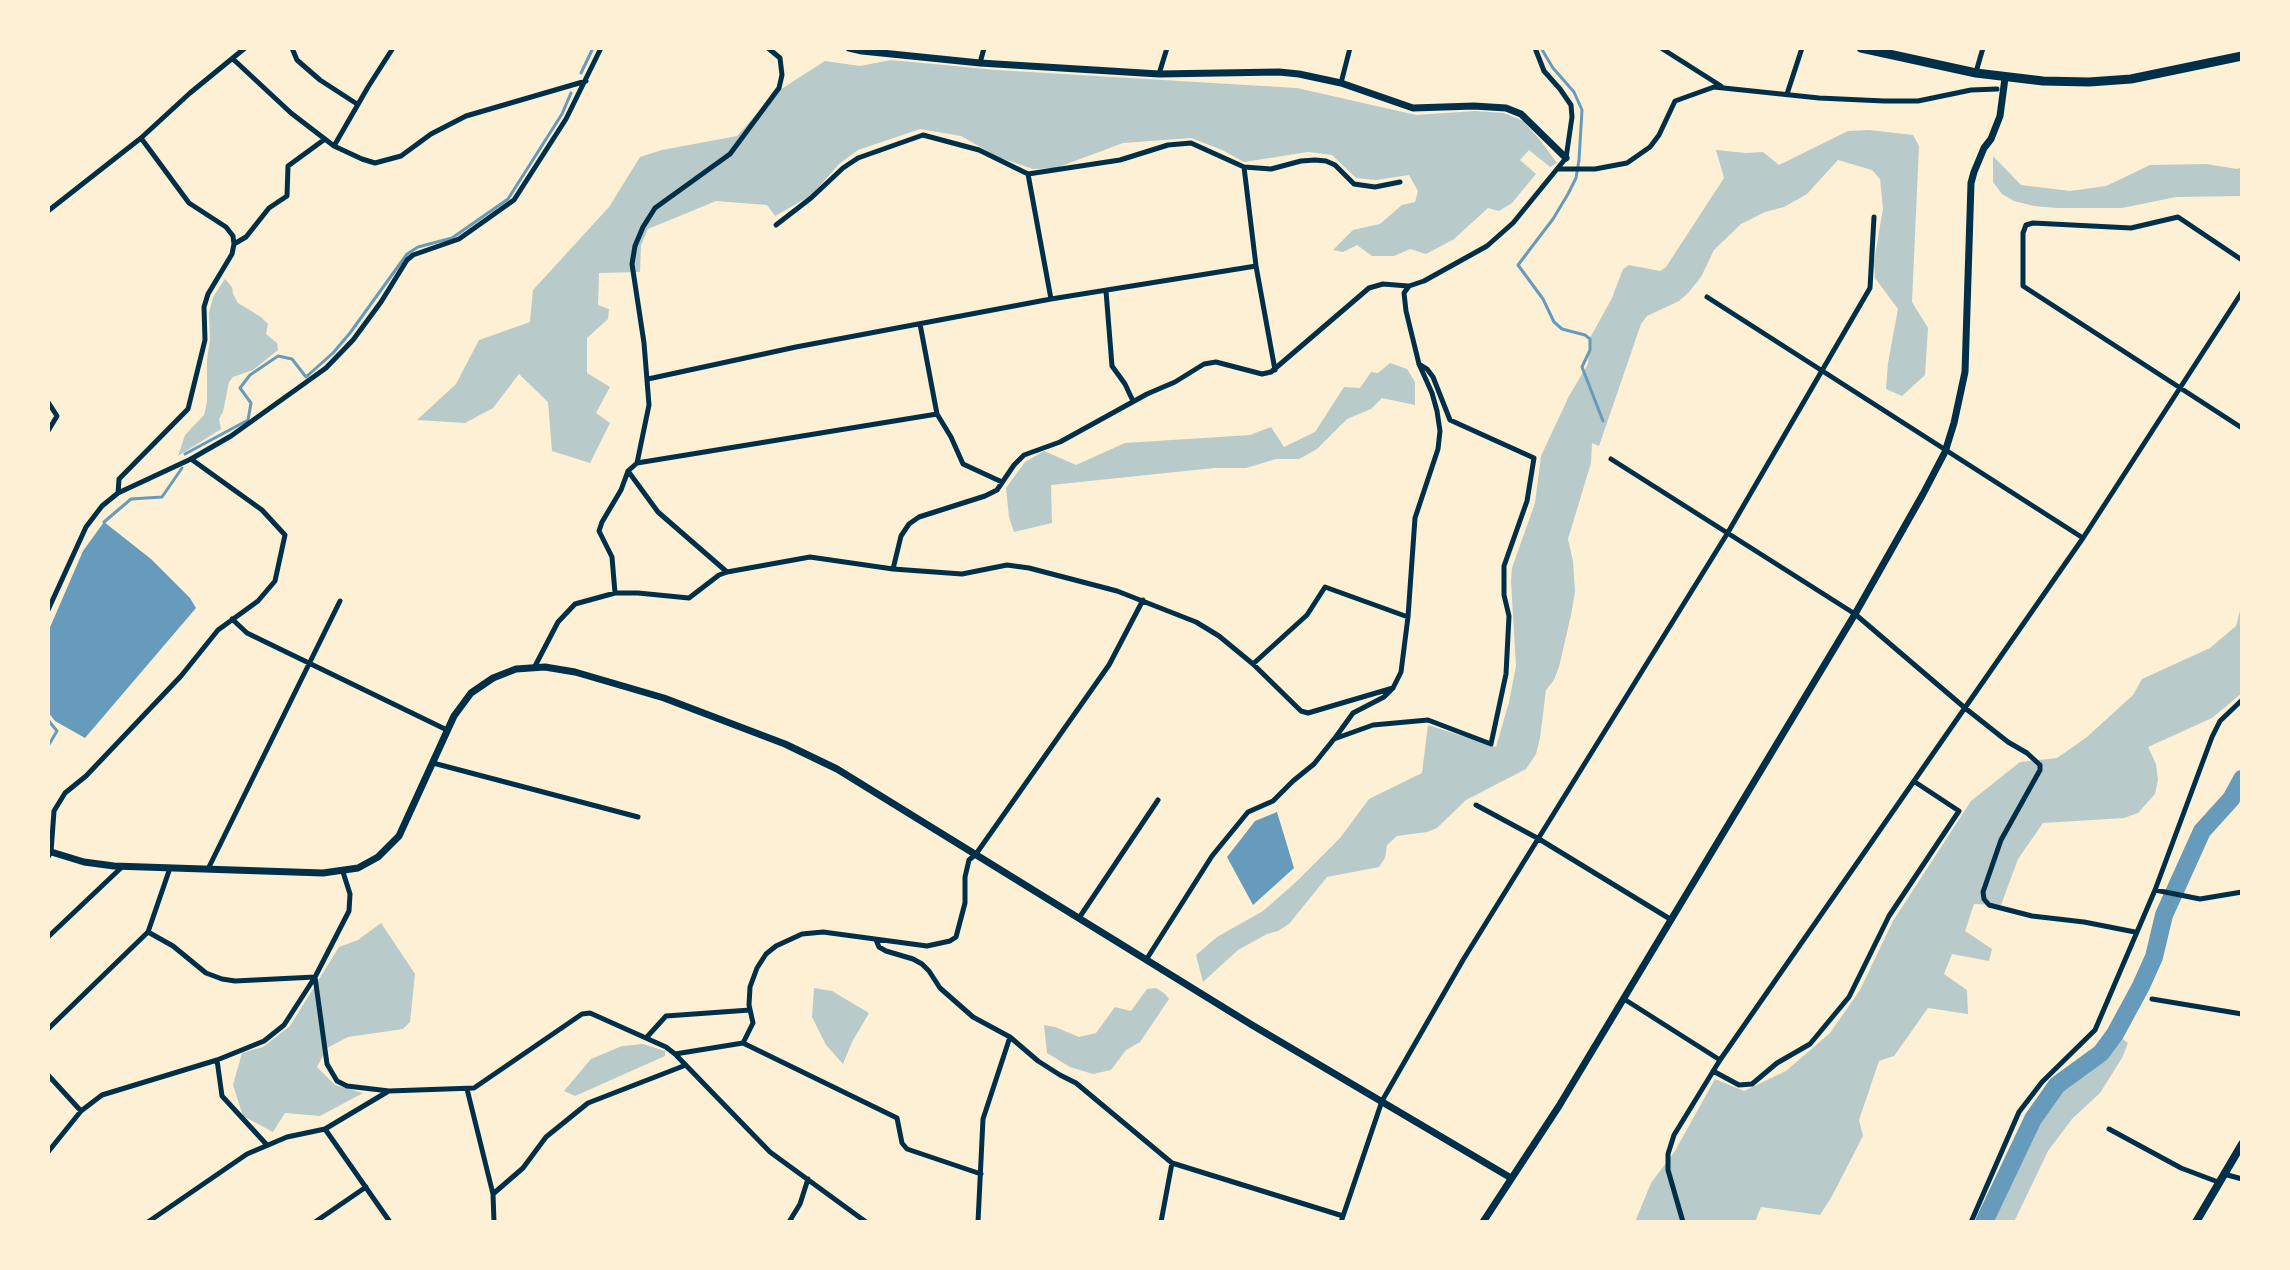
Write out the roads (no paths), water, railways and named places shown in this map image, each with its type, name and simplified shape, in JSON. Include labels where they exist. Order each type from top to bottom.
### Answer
[{"type":"highway","points":[[1861,48],[2005,78],[2089,82],[2131,79],[2242,56]]},
{"type":"main road","points":[[2196,1222],[2242,1144]]},
{"type":"street","points":[[48,211],[141,138],[245,48]]},
{"type":"street","points":[[292,48],[297,60],[320,80],[357,104]]},
{"type":"street","points":[[334,146],[393,48]]},
{"type":"street","points":[[48,610],[86,527],[102,506],[118,493],[191,459],[231,436],[326,368],[353,340],[407,260],[459,239],[514,200],[566,119],[601,48]]},
{"type":"street","points":[[637,463],[649,405],[632,264],[635,246],[655,208],[730,154],[779,88],[782,75],[780,58],[768,48]]},
{"type":"street","points":[[849,48],[980,63],[1159,74],[1299,74],[1341,83],[1413,108],[1506,108],[1521,114],[1566,158]]},
{"type":"street","points":[[980,63],[984,48]]},
{"type":"street","points":[[1159,74],[1167,48]]},
{"type":"street","points":[[1341,83],[1350,48]]},
{"type":"street","points":[[893,569],[901,536],[909,524],[919,517],[997,490],[1024,455],[1060,442],[1204,364],[1216,362],[1262,374],[1275,370],[1369,288],[1383,284],[1409,286],[1424,281],[1487,246],[1513,223],[1566,158],[1571,105],[1544,71],[1535,48]]},
{"type":"street","points":[[1661,48],[1722,86]]},
{"type":"street","points":[[1787,94],[1802,48]]},
{"type":"street","points":[[1976,73],[1983,48]]},
{"type":"street","points":[[233,59],[291,113],[334,146],[375,163],[401,156],[443,126],[466,116],[586,81]]},
{"type":"street","points":[[1483,1222],[1559,1106],[1855,614],[1945,449],[1965,372],[1971,183],[2000,116],[2005,78]]},
{"type":"street","points":[[1557,169],[1595,169],[1627,163],[1650,147],[1675,101],[1722,86],[1858,100],[1918,101],[1971,90],[1997,89]]},
{"type":"street","points":[[776,225],[858,158],[923,135],[979,150],[1028,174],[1120,160],[1168,145],[1191,143],[1244,167],[1271,169],[1315,160],[1335,165],[1354,184],[1375,187],[1400,182]]},
{"type":"street","points":[[118,493],[119,479],[188,409],[205,340],[204,307],[208,294],[232,254],[234,244],[233,236],[226,227],[189,203],[141,138]]},
{"type":"street","points":[[234,244],[246,237],[269,208],[287,196],[288,166],[325,139]]},
{"type":"street","points":[[1244,167],[1256,266],[1275,370]]},
{"type":"street","points":[[1028,174],[1051,299]]},
{"type":"street","points":[[876,939],[879,947],[886,951],[922,964],[940,988],[973,1017],[1010,1037],[1038,1061],[1076,1083],[1172,1163],[1342,1219],[1382,1101],[1463,960],[1727,534],[1870,288],[1874,217]]},
{"type":"street","points":[[2242,260],[2178,217],[2131,228],[2033,223],[2026,225],[2023,233],[2023,286],[2242,428]]},
{"type":"street","points":[[648,379],[796,347],[1051,299],[1256,266]]},
{"type":"street","points":[[1146,960],[1212,856],[1248,812],[1273,801],[1314,764],[1353,713],[1384,697],[1401,672],[1415,518],[1438,449],[1440,431],[1432,393],[1419,364],[1406,311],[1404,293],[1409,286]]},
{"type":"street","points":[[1106,291],[1112,366],[1133,401]]},
{"type":"street","points":[[1683,1222],[1668,1170],[1668,1154],[1674,1135],[1720,1060],[2083,538],[2242,292]]},
{"type":"street","points":[[1707,297],[2083,538]]},
{"type":"street","points":[[920,324],[937,414],[963,464],[1002,482]]},
{"type":"street","points":[[1334,739],[1373,725],[1428,720],[1491,744],[1506,674],[1509,616],[1504,595],[1504,566],[1527,501],[1534,458],[1450,420],[1433,377],[1419,364]]},
{"type":"street","points":[[48,402],[57,416],[48,431]]},
{"type":"street","points":[[615,593],[612,557],[599,531],[628,471],[637,463],[937,414]]},
{"type":"street","points":[[191,459],[262,510],[285,535],[275,581],[258,601],[218,630],[181,676],[86,776],[59,800],[54,811],[49,853],[84,862],[124,866],[323,873],[358,868],[378,857],[399,836],[461,704],[482,685],[506,672],[557,668],[634,688],[785,744],[847,775],[1146,960],[1511,1178]]},
{"type":"street","points":[[1611,459],[1855,614],[1965,708],[2040,765],[2001,840],[1983,892],[1989,905],[2032,916],[2135,932]]},
{"type":"street","points":[[628,471],[658,512],[727,572]]},
{"type":"street","points":[[534,668],[566,612],[575,604],[615,593],[689,598],[727,572],[810,557],[893,569],[962,574],[1007,565],[1117,591],[1196,622],[1219,636],[1301,711],[1308,713],[1393,688]]},
{"type":"street","points":[[1253,664],[1307,615],[1325,587],[1408,617]]},
{"type":"street","points":[[743,1043],[753,1023],[750,987],[757,968],[776,946],[802,934],[823,932],[927,946],[956,937],[965,903],[969,860],[1109,665],[1143,600]]},
{"type":"street","points":[[208,869],[340,601]]},
{"type":"street","points":[[232,619],[247,633],[447,730]]},
{"type":"street","points":[[1971,1222],[2019,1112],[2042,1082],[2095,1030],[2135,932],[2158,891],[2212,737],[2220,721],[2242,700]]},
{"type":"street","points":[[433,763],[638,817]]},
{"type":"street","points":[[1713,1071],[1739,1085],[1752,1084],[1777,1063],[1810,1044],[1849,997],[1889,916],[1959,811],[1915,782]]},
{"type":"street","points":[[1079,918],[1158,800]]},
{"type":"street","points":[[1476,805],[1539,839],[1670,919]]},
{"type":"street","points":[[48,937],[124,866]]},
{"type":"street","points":[[48,1029],[148,932],[171,867]]},
{"type":"street","points":[[48,1152],[93,1101],[115,1090],[217,1060],[264,1041],[284,1025],[315,977],[349,911],[350,894],[343,872]]},
{"type":"street","points":[[2158,891],[2210,899],[2242,892]]},
{"type":"street","points":[[148,932],[173,946],[206,973],[222,979],[315,977]]},
{"type":"street","points":[[315,977],[327,1064],[337,1081],[347,1086],[389,1091],[474,1088],[586,1012],[666,1047],[770,1152],[866,1222]]},
{"type":"street","points":[[1623,998],[1720,1060]]},
{"type":"street","points":[[2152,999],[2242,1014]]},
{"type":"street","points":[[646,1038],[666,1016],[750,1010]]},
{"type":"street","points":[[978,1222],[985,1108],[1010,1037]]},
{"type":"street","points":[[675,1054],[743,1043],[897,1118],[902,1143],[907,1149],[981,1174]]},
{"type":"street","points":[[217,1060],[222,1096],[267,1145]]},
{"type":"street","points":[[493,1194],[523,1168],[546,1137],[588,1103],[686,1065]]},
{"type":"street","points":[[48,1075],[81,1111]]},
{"type":"street","points":[[467,1089],[493,1194],[494,1222]]},
{"type":"street","points":[[148,1222],[247,1154],[304,1132],[325,1129],[389,1091]]},
{"type":"street","points":[[325,1129],[390,1222]]},
{"type":"street","points":[[2109,1129],[2181,1168],[2221,1178],[2242,1179]]},
{"type":"street","points":[[1161,1222],[1172,1163]]},
{"type":"street","points":[[789,1222],[800,1204],[808,1179]]},
{"type":"street","points":[[315,1222],[366,1187]]},
{"type":"water","points":[[104,522],[151,559],[196,608],[85,738],[55,721],[48,712],[48,632],[83,551]]},
{"type":"water","points":[[1277,812],[1294,868],[1253,905],[1227,857],[1255,821]]},
{"type":"waterway","points":[[581,73],[593,48]]},
{"type":"waterway","points":[[1541,48],[1553,68],[1574,92],[1582,110],[1579,160],[1576,178],[1568,194],[1518,265],[1543,299],[1554,322],[1562,329],[1590,339],[1590,350],[1582,367],[1603,421]]},
{"type":"waterway","points":[[185,454],[248,420],[251,403],[240,388],[250,375],[278,356],[292,359],[306,377],[350,333],[407,254],[418,247],[452,238],[508,199],[562,114],[571,93]]},
{"type":"waterway","points":[[104,522],[131,499],[162,497],[182,468]]},
{"type":"waterway","points":[[48,720],[57,731],[48,746]]},
{"type":"waterway","points":[[1984,1222],[2033,1119],[2057,1085],[2101,1053],[2115,1034],[2154,957],[2164,915],[2202,831],[2231,799],[2242,779]]}]
